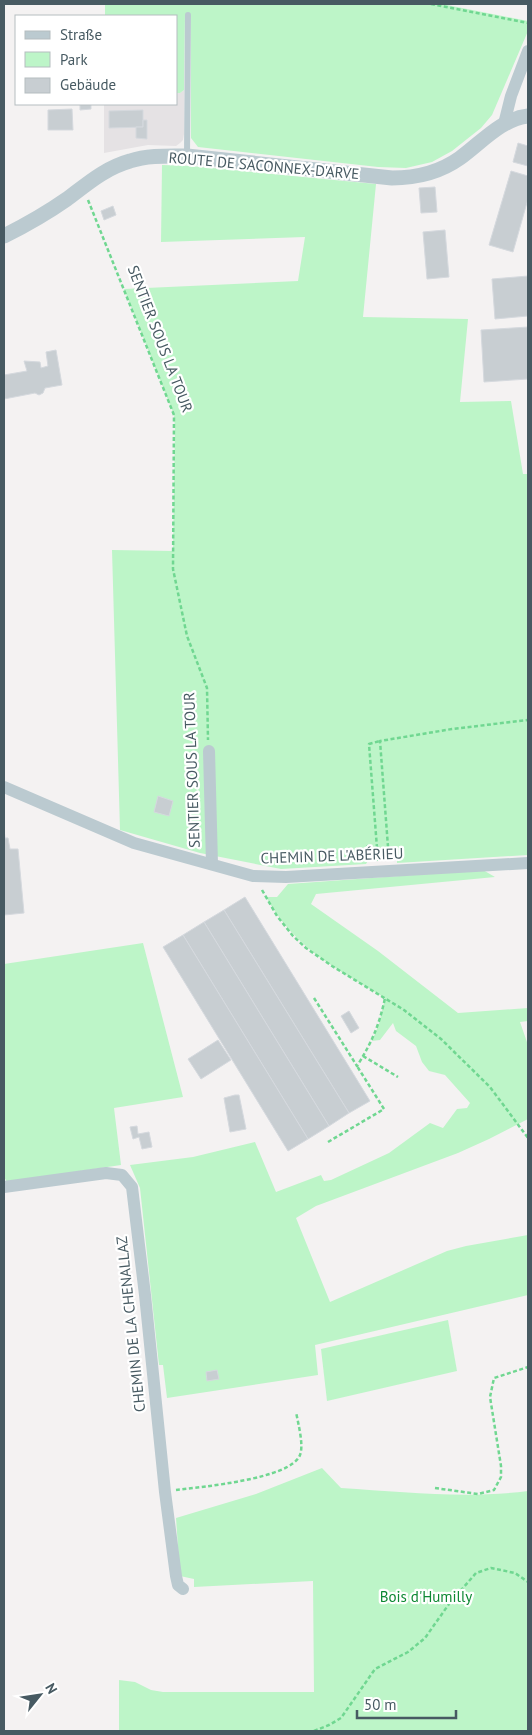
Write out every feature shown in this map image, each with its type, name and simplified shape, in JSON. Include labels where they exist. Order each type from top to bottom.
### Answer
[{"type":"street","points":[[504,124],[511,96],[528,52]]},
{"type":"street","name":"ROUTE DE SACONNEX-D'ARVE","points":[[4,236],[52,209],[109,169],[131,160],[154,156],[187,156],[406,178],[426,175],[444,168],[504,124],[528,116]]},
{"type":"street","name":"SENTIER SOUS LA TOUR","points":[[209,751],[212,864]]},
{"type":"street","name":"CHEMIN DE L'ABÉRIEU","points":[[4,787],[134,843],[253,876],[286,877],[528,863]]},
{"type":"street","name":"CHEMIN DE LA CHENALLAZ","points":[[4,1187],[106,1172],[122,1175],[132,1187],[165,1492],[176,1576],[178,1584],[183,1589]]},
{"type":"lane","points":[[187,156],[188,14]]},
{"type":"path","points":[[431,4],[528,23]]},
{"type":"path","name":"SENTIER SOUS LA TOUR","points":[[83,187],[174,415],[174,569],[187,636],[207,688],[209,751]]},
{"type":"path","points":[[367,845],[370,852],[378,856],[369,744],[452,729],[528,720]]},
{"type":"path","points":[[380,741],[390,871]]},
{"type":"path","points":[[253,876],[277,916],[300,942],[332,966],[386,998],[441,1039],[490,1087],[528,1138]]},
{"type":"path","points":[[314,998],[384,1109],[328,1142]]},
{"type":"path","points":[[357,1066],[380,1024],[386,998]]},
{"type":"path","points":[[363,1056],[398,1077]]},
{"type":"path","points":[[435,1488],[478,1494],[494,1490],[501,1477],[501,1466],[490,1397],[494,1378],[528,1367]]},
{"type":"path","points":[[165,1492],[255,1478],[288,1468],[300,1456],[302,1449],[296,1412]]},
{"type":"path","points":[[314,1731],[341,1718],[375,1669],[408,1652],[425,1638],[449,1604],[476,1573],[491,1568],[515,1573],[528,1582]]},
{"type":"shaded area","points":[[184,90],[184,134],[183,140],[180,143],[176,146],[148,145],[104,153],[104,105],[178,105],[178,93]]},
{"type":"green space","points":[[105,4],[442,4],[528,21],[528,31],[492,115],[481,128],[452,151],[432,162],[406,168],[378,167],[198,147],[191,138],[191,15],[185,15],[184,90],[178,93],[178,15],[105,15]]},
{"type":"green space","points":[[162,165],[191,166],[376,184],[363,317],[468,319],[460,402],[511,401],[523,474],[528,474],[528,855],[397,863],[397,857],[389,858],[389,851],[377,847],[372,848],[366,864],[281,869],[200,853],[120,830],[112,550],[173,551],[175,428],[174,415],[124,289],[298,281],[305,237],[161,242]]},
{"type":"green space","points":[[483,870],[495,877],[316,894],[311,904],[378,951],[458,1013],[528,1008],[528,1021],[520,1022],[528,1045],[528,1119],[458,1153],[316,1206],[296,1218],[330,1302],[447,1251],[528,1235],[528,1295],[315,1345],[318,1375],[167,1398],[163,1365],[159,1365],[140,1188],[130,1165],[193,1157],[255,1142],[276,1192],[321,1175],[324,1181],[331,1180],[389,1153],[430,1123],[443,1128],[457,1109],[467,1108],[470,1103],[445,1075],[429,1071],[422,1062],[416,1046],[396,1031],[393,1023],[380,1040],[372,1041],[379,1024],[385,998],[318,956],[290,931],[266,897],[277,897],[288,884]]},
{"type":"green space","points":[[143,943],[183,1097],[114,1108],[121,1165],[7,1182],[4,1177],[4,964]]},
{"type":"green space","points":[[448,1320],[457,1371],[327,1401],[321,1349]]},
{"type":"green space","name":"Bois d'Humilly","points":[[322,1468],[341,1488],[458,1495],[528,1491],[528,1731],[119,1731],[119,1680],[135,1682],[151,1690],[163,1692],[314,1692],[313,1581],[194,1587],[194,1579],[180,1576],[176,1518],[256,1494]]},
{"type":"building","points":[[80,105],[91,105],[91,109],[80,110]]},
{"type":"building","points":[[72,109],[73,130],[48,130],[48,110]]},
{"type":"building","points":[[143,110],[143,127],[109,128],[109,111]]},
{"type":"building","points":[[143,120],[147,120],[147,139],[136,138],[136,127],[143,127]]},
{"type":"building","points":[[518,143],[528,146],[528,166],[513,162]]},
{"type":"building","points":[[511,171],[528,176],[528,199],[513,252],[489,245]]},
{"type":"building","points":[[435,187],[437,212],[421,213],[419,188]]},
{"type":"building","points":[[113,206],[116,215],[104,220],[101,211]]},
{"type":"building","points":[[445,230],[449,277],[427,279],[423,232]]},
{"type":"building","points":[[528,276],[528,316],[495,319],[492,279]]},
{"type":"building","points":[[528,327],[528,379],[484,382],[481,330]]},
{"type":"building","points":[[56,350],[62,385],[45,388],[43,393],[39,395],[35,393],[4,399],[4,375],[27,371],[24,361],[40,362],[41,368],[48,366],[46,352]]},
{"type":"building","points":[[158,796],[173,801],[169,816],[154,812]]},
{"type":"building","points":[[4,829],[5,838],[8,838],[10,849],[18,849],[24,913],[4,915]]},
{"type":"building","points":[[245,897],[370,1101],[349,1113],[224,910]]},
{"type":"building","points":[[224,910],[349,1113],[329,1126],[204,922]]},
{"type":"building","points":[[204,922],[329,1126],[308,1139],[183,935]]},
{"type":"building","points":[[183,935],[308,1139],[288,1151],[163,947]]},
{"type":"building","points":[[349,1011],[359,1028],[351,1033],[341,1016]]},
{"type":"building","points":[[218,1040],[231,1060],[201,1079],[188,1059]]},
{"type":"building","points":[[239,1095],[246,1129],[230,1132],[224,1098]]},
{"type":"building","points":[[137,1126],[138,1134],[149,1132],[152,1147],[142,1149],[139,1137],[133,1139],[130,1127]]},
{"type":"building","points":[[217,1370],[219,1379],[207,1381],[206,1372]]}]
